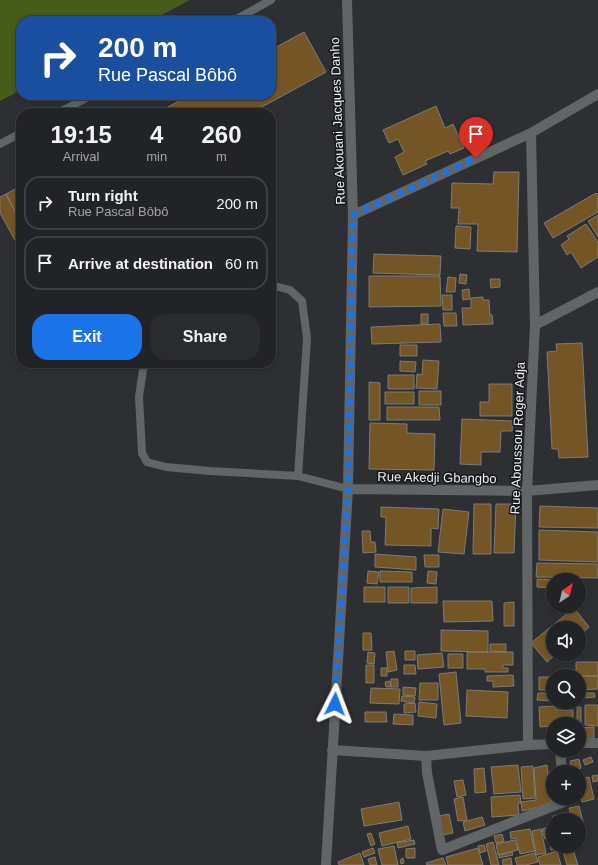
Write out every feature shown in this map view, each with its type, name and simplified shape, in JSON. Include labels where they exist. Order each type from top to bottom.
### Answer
[{"type":"street","name":"Rue Akouani Jacques Danho","points":[[326,865],[348,489],[353,215],[347,0]]},
{"type":"street","points":[[353,215],[531,133],[598,94]]},
{"type":"street","name":"Rue Aboussou Roger Adja","points":[[528,745],[527,492],[535,325],[531,133]]},
{"type":"street","points":[[535,325],[598,292]]},
{"type":"street","name":"Rue Akedji Gbangbo","points":[[348,489],[527,492],[598,485]]},
{"type":"street","points":[[586,743],[598,743]]},
{"type":"street","points":[[332,750],[426,756],[546,744]]},
{"type":"street","points":[[426,756],[427,773],[442,850],[556,805]]},
{"type":"lane","points":[[242,16],[271,0]]},
{"type":"lane","points":[[67,108],[83,100]]},
{"type":"lane","points":[[0,144],[16,136]]},
{"type":"lane","points":[[276,286],[290,290],[302,301],[308,338],[298,476]]},
{"type":"lane","points":[[143,368],[139,398],[142,452],[147,462],[166,466],[210,471],[298,476],[348,489]]},
{"type":"green space","points":[[0,0],[190,0],[160,16],[16,16],[16,93],[0,101]]},
{"type":"building","points":[[304,32],[326,72],[276,99],[276,47]]},
{"type":"building","points":[[181,100],[275,100],[260,108],[166,108]]},
{"type":"building","points":[[436,106],[445,128],[453,124],[464,148],[450,154],[448,151],[425,161],[427,164],[403,175],[395,157],[404,152],[398,139],[389,143],[383,130]]},
{"type":"building","points":[[494,172],[519,172],[517,252],[477,251],[478,224],[458,224],[459,208],[451,208],[452,183],[493,184]]},
{"type":"building","points":[[16,189],[16,213],[6,194]]},
{"type":"building","points":[[596,193],[598,195],[598,212],[553,238],[544,223]]},
{"type":"building","points":[[6,194],[16,213],[16,242],[0,213],[0,197]]},
{"type":"building","points":[[598,215],[598,237],[588,221]]},
{"type":"building","points":[[586,224],[598,242],[598,257],[581,268],[571,252],[567,255],[561,245],[569,239],[567,236]]},
{"type":"building","points":[[456,226],[471,227],[470,249],[455,248]]},
{"type":"building","points":[[374,254],[441,256],[440,275],[373,273]]},
{"type":"building","points":[[460,274],[467,275],[466,284],[459,283]]},
{"type":"building","points":[[369,276],[440,276],[441,306],[369,307]]},
{"type":"building","points":[[448,277],[456,278],[455,292],[446,292]]},
{"type":"building","points":[[490,279],[500,279],[500,287],[491,288]]},
{"type":"building","points":[[469,289],[470,299],[463,300],[462,290]]},
{"type":"building","points":[[442,295],[452,295],[452,310],[443,310]]},
{"type":"building","points":[[483,297],[483,300],[489,300],[490,315],[492,315],[493,324],[463,325],[462,308],[471,308],[471,298]]},
{"type":"building","points":[[443,313],[456,313],[457,326],[444,326]]},
{"type":"building","points":[[421,314],[428,314],[428,324],[421,324]]},
{"type":"building","points":[[440,324],[441,342],[372,344],[371,327]]},
{"type":"building","points":[[582,343],[588,457],[559,458],[558,449],[552,449],[547,352],[557,351],[556,344]]},
{"type":"building","points":[[400,345],[417,345],[417,356],[400,356]]},
{"type":"building","points":[[423,360],[439,361],[437,389],[416,388],[417,374],[422,375]]},
{"type":"building","points":[[400,361],[416,362],[415,372],[400,371]]},
{"type":"building","points":[[388,375],[414,375],[414,389],[388,389]]},
{"type":"building","points":[[369,382],[380,383],[380,420],[369,420]]},
{"type":"building","points":[[489,384],[512,384],[512,416],[480,416],[480,402],[489,402]]},
{"type":"building","points":[[419,391],[441,391],[441,405],[419,405]]},
{"type":"building","points":[[385,392],[414,392],[414,404],[385,404]]},
{"type":"building","points":[[387,407],[439,407],[440,420],[387,420]]},
{"type":"building","points":[[462,419],[513,421],[512,431],[501,431],[500,452],[481,452],[481,465],[460,464]]},
{"type":"building","points":[[370,423],[407,424],[407,433],[435,434],[434,470],[369,469]]},
{"type":"building","points":[[474,504],[491,504],[491,554],[473,554]]},
{"type":"building","points":[[496,504],[516,504],[514,553],[494,553]]},
{"type":"building","points":[[540,506],[598,508],[598,528],[539,527]]},
{"type":"building","points":[[381,507],[439,509],[438,529],[431,528],[431,546],[385,545],[386,517],[381,517]]},
{"type":"building","points":[[443,509],[469,512],[464,554],[438,552]]},
{"type":"building","points":[[539,530],[598,532],[598,562],[539,560]]},
{"type":"building","points":[[362,531],[370,531],[371,542],[375,542],[376,552],[363,553]]},
{"type":"building","points":[[375,554],[416,557],[416,570],[375,567]]},
{"type":"building","points":[[424,555],[439,555],[439,567],[425,567]]},
{"type":"building","points":[[537,563],[598,564],[598,578],[586,578],[586,573],[546,573],[546,577],[536,577]]},
{"type":"building","points":[[368,571],[379,572],[377,584],[367,583]]},
{"type":"building","points":[[380,571],[412,572],[412,582],[380,582]]},
{"type":"building","points":[[428,571],[437,572],[436,584],[427,583]]},
{"type":"building","points":[[537,579],[546,580],[546,588],[537,587]]},
{"type":"building","points":[[364,587],[385,587],[385,602],[364,602]]},
{"type":"building","points":[[388,587],[409,587],[409,603],[388,603]]},
{"type":"building","points":[[437,587],[437,603],[411,603],[411,588]]},
{"type":"building","points":[[443,601],[492,601],[493,621],[444,622]]},
{"type":"building","points":[[514,602],[514,626],[504,626],[504,603]]},
{"type":"building","points":[[568,613],[578,613],[584,621],[558,621]]},
{"type":"building","points":[[441,630],[488,631],[488,652],[441,651]]},
{"type":"building","points":[[546,631],[546,661],[531,643]]},
{"type":"building","points":[[363,633],[371,633],[372,650],[363,650]]},
{"type":"building","points":[[490,644],[506,644],[506,652],[490,651]]},
{"type":"building","points":[[394,651],[397,670],[388,672],[386,652]]},
{"type":"building","points":[[405,651],[415,651],[415,660],[405,660]]},
{"type":"building","points":[[368,652],[375,653],[374,664],[367,663]]},
{"type":"building","points":[[467,652],[513,652],[513,665],[503,665],[503,668],[508,668],[508,672],[485,672],[485,669],[467,669]]},
{"type":"building","points":[[442,653],[444,667],[418,669],[417,655]]},
{"type":"building","points":[[448,654],[463,654],[463,668],[448,668]]},
{"type":"building","points":[[576,662],[598,662],[598,676],[586,676],[586,669],[576,669]]},
{"type":"building","points":[[366,665],[374,665],[374,683],[366,683]]},
{"type":"building","points":[[404,665],[415,665],[416,674],[404,674]]},
{"type":"building","points":[[381,668],[387,668],[387,676],[381,676]]},
{"type":"building","points":[[456,672],[461,723],[444,725],[439,674]]},
{"type":"building","points":[[513,675],[514,686],[493,687],[493,681],[487,681],[487,676]]},
{"type":"building","points":[[586,676],[598,676],[598,689],[586,690]]},
{"type":"building","points":[[539,677],[546,677],[546,690],[539,690]]},
{"type":"building","points":[[391,679],[398,679],[398,687],[391,687]]},
{"type":"building","points":[[390,681],[391,687],[386,687],[385,682]]},
{"type":"building","points":[[420,683],[438,683],[438,700],[419,700]]},
{"type":"building","points":[[403,687],[416,688],[415,696],[403,695]]},
{"type":"building","points":[[371,688],[400,689],[399,704],[370,703]]},
{"type":"building","points":[[467,690],[508,692],[507,718],[466,716]]},
{"type":"building","points":[[538,693],[546,693],[546,701],[537,700]]},
{"type":"building","points":[[586,693],[594,693],[595,697],[586,698]]},
{"type":"building","points":[[402,696],[415,697],[414,703],[401,701]]},
{"type":"building","points":[[419,702],[437,704],[436,718],[418,716]]},
{"type":"building","points":[[415,703],[416,712],[404,713],[404,704]]},
{"type":"building","points":[[586,705],[598,705],[598,726],[586,725]]},
{"type":"building","points":[[539,707],[546,707],[546,709],[556,710],[573,710],[573,717],[546,717],[546,727],[540,727]]},
{"type":"building","points":[[577,709],[581,709],[581,717],[577,717]]},
{"type":"building","points":[[365,712],[386,712],[387,722],[365,722]]},
{"type":"building","points":[[394,714],[413,715],[413,725],[393,724]]},
{"type":"building","points":[[594,727],[594,741],[586,741],[586,728]]},
{"type":"building","points":[[591,757],[593,762],[585,765],[583,760]]},
{"type":"building","points":[[579,759],[580,765],[571,765],[570,761]]},
{"type":"building","points":[[518,765],[521,792],[494,794],[491,767]]},
{"type":"building","points":[[546,765],[546,805],[548,805],[522,811],[521,802],[536,800],[534,768]]},
{"type":"building","points":[[533,766],[535,798],[523,799],[521,767]]},
{"type":"building","points":[[484,768],[486,792],[475,793],[474,769]]},
{"type":"building","points":[[598,775],[598,781],[593,782],[592,776]]},
{"type":"building","points":[[589,777],[594,799],[586,801],[586,778]]},
{"type":"building","points":[[463,780],[466,795],[457,797],[454,781]]},
{"type":"building","points":[[520,795],[521,803],[518,803],[519,815],[492,817],[491,797]]},
{"type":"building","points":[[463,797],[467,820],[458,821],[454,799]]},
{"type":"building","points":[[399,802],[402,820],[364,826],[361,809]]},
{"type":"building","points":[[579,806],[581,813],[570,813],[569,808]]},
{"type":"building","points":[[449,814],[453,833],[442,835],[438,816]]},
{"type":"building","points":[[482,817],[485,825],[465,831],[463,822]]},
{"type":"building","points":[[408,826],[411,839],[382,846],[379,833]]},
{"type":"building","points":[[546,828],[546,839],[545,839],[542,829]]},
{"type":"building","points":[[530,829],[535,851],[520,854],[516,838],[511,839],[510,832]]},
{"type":"building","points":[[541,829],[546,853],[536,855],[532,831]]},
{"type":"building","points":[[371,833],[375,844],[371,846],[367,834]]},
{"type":"building","points":[[502,834],[504,841],[496,843],[494,836]]},
{"type":"building","points":[[414,840],[415,844],[398,848],[397,843]]},
{"type":"building","points":[[515,840],[518,850],[498,855],[496,844]]},
{"type":"building","points":[[493,842],[499,865],[491,865],[486,844]]},
{"type":"building","points":[[484,845],[486,851],[480,853],[478,846]]},
{"type":"building","points":[[394,846],[398,865],[382,865],[378,849]]},
{"type":"building","points":[[373,848],[375,853],[364,857],[362,852]]},
{"type":"building","points":[[415,848],[415,858],[406,858],[406,849]]},
{"type":"building","points":[[478,848],[483,865],[448,865],[446,857]]},
{"type":"building","points":[[512,852],[513,855],[499,858],[499,855]]},
{"type":"building","points":[[360,853],[364,865],[339,865],[338,862]]},
{"type":"building","points":[[535,853],[538,862],[526,865],[517,865],[515,858]]},
{"type":"building","points":[[551,853],[558,853],[561,865],[540,865],[538,857]]},
{"type":"building","points":[[563,853],[574,853],[578,865],[567,865]]},
{"type":"building","points":[[375,857],[377,865],[370,865],[368,859]]},
{"type":"building","points":[[403,858],[404,863],[401,864],[400,860]]},
{"type":"building","points":[[443,858],[446,865],[427,865],[426,863]]},
{"type":"building","points":[[511,858],[512,865],[503,865],[502,860]]},
{"type":"route","points":[[335,704],[348,489],[353,215],[476,158]]}]
